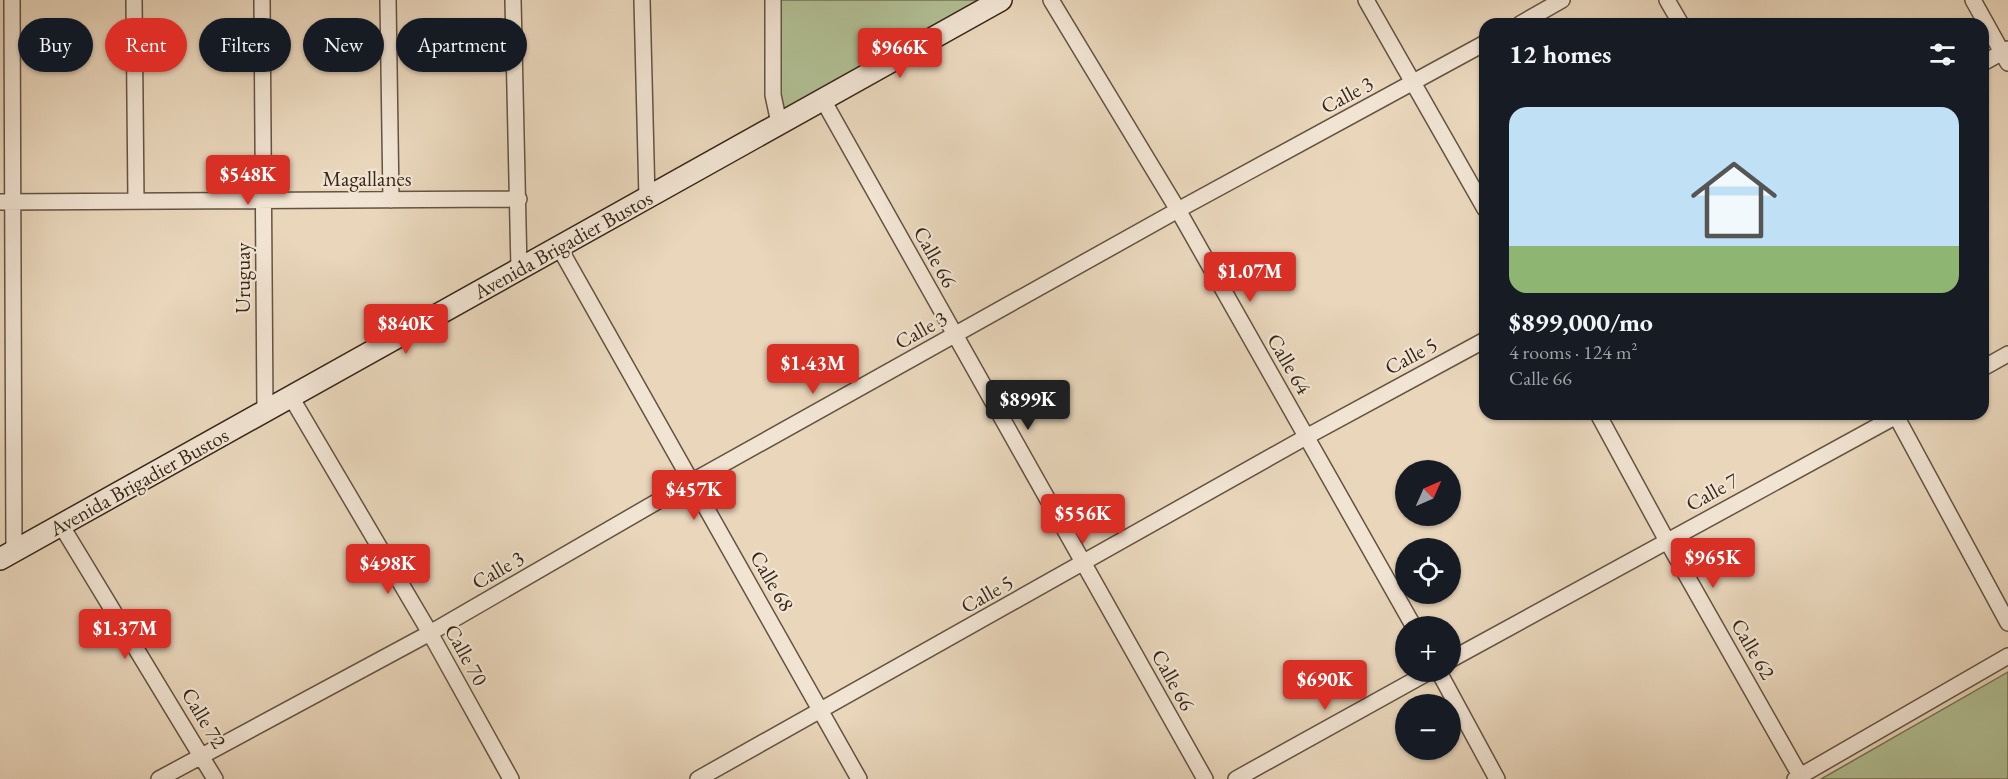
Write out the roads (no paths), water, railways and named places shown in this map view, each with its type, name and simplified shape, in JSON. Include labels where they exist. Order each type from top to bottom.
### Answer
[{"type":"street","points":[[7,556],[6,75],[12,0]]},
{"type":"street","points":[[134,0],[136,201]]},
{"type":"street","name":"Uruguay","points":[[262,0],[265,411]]},
{"type":"street","points":[[388,0],[391,200]]},
{"type":"street","points":[[513,0],[519,269]]},
{"type":"street","points":[[642,0],[647,198]]},
{"type":"street","points":[[773,0],[773,95],[779,123]]},
{"type":"street","name":"Avenida Brigadier Bustos","points":[[7,556],[1001,0]]},
{"type":"street","name":"Calle 64","points":[[1051,0],[1178,210],[1408,616]]},
{"type":"street","points":[[1366,0],[1479,198]]},
{"type":"street","points":[[1530,18],[1562,0]]},
{"type":"street","points":[[1667,0],[1678,18]]},
{"type":"street","points":[[1973,0],[1984,18]]},
{"type":"street","points":[[1989,27],[2006,55],[1989,61]]},
{"type":"street","name":"Calle 3","points":[[159,779],[430,633],[691,482],[1178,210],[1479,46]]},
{"type":"street","name":"Calle 66","points":[[823,100],[1205,779]]},
{"type":"street","name":"Magallanes","points":[[6,202],[519,199]]},
{"type":"street","name":"Calle 68","points":[[559,247],[859,779]]},
{"type":"street","name":"Calle 5","points":[[698,779],[1306,437],[1479,343]]},
{"type":"street","points":[[1989,365],[2008,354]]},
{"type":"street","name":"Calle 70","points":[[291,397],[430,633],[511,779]]},
{"type":"street","name":"Calle 62","points":[[1601,420],[1799,778]]},
{"type":"street","name":"Calle 7","points":[[1461,654],[1888,420]]},
{"type":"street","points":[[1900,420],[2008,623]]},
{"type":"street","name":"Calle 72","points":[[61,525],[215,779]]},
{"type":"street","points":[[1799,778],[2008,656]]},
{"type":"street","points":[[1236,779],[1411,682]]},
{"type":"street","points":[[1444,682],[1497,779]]}]
